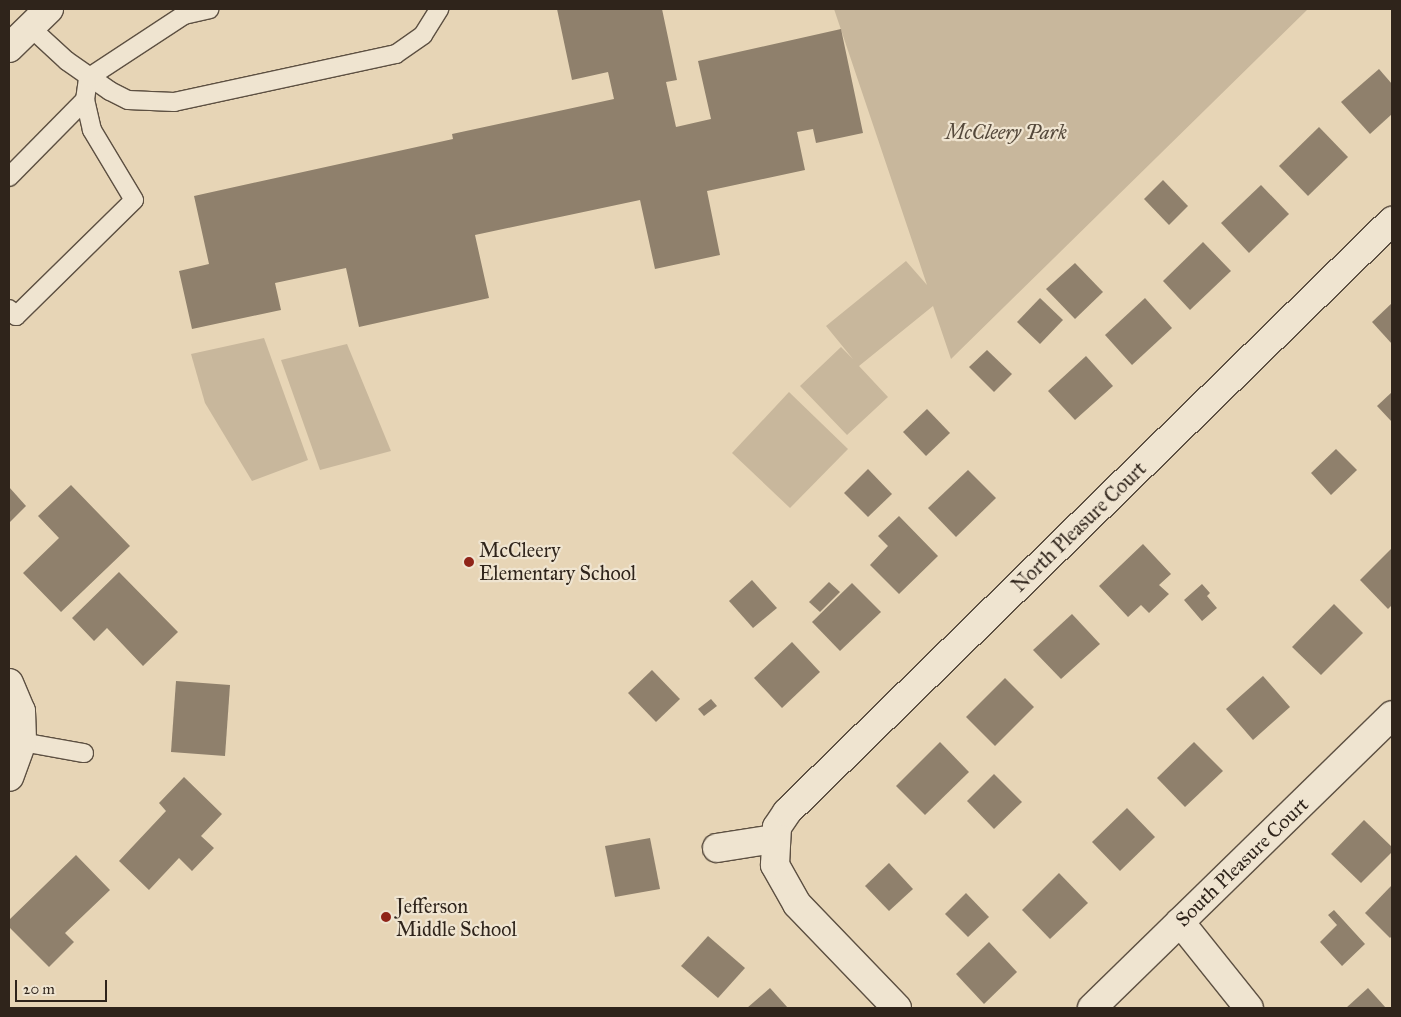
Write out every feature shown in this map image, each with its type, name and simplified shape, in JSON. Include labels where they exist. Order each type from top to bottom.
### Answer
[{"type":"street","points":[[9,48],[40,18]]},
{"type":"street","name":"North Pleasure Court","points":[[774,838],[787,812],[1392,221]]},
{"type":"street","points":[[9,683],[20,711],[22,742],[9,777]]},
{"type":"street","name":"South Pleasure Court","points":[[1092,1008],[1392,715]]},
{"type":"street","points":[[717,848],[774,838],[774,865],[797,904],[898,1008]]},
{"type":"street","points":[[1180,922],[1249,1008]]},
{"type":"lane","points":[[9,309],[16,316],[134,200],[92,130],[85,100],[88,78],[184,15],[209,9]]},
{"type":"lane","points":[[40,18],[88,78],[128,100],[174,102],[396,54],[423,35],[439,9]]},
{"type":"lane","points":[[9,177],[85,100]]},
{"type":"lane","points":[[22,742],[84,753]]},
{"type":"green space","name":"McCleery Park","points":[[834,9],[1308,9],[951,359],[933,306],[859,366],[888,397],[847,435],[800,386],[841,347],[853,359],[826,326],[906,261],[927,285]]},
{"type":"green space","points":[[264,338],[308,460],[252,481],[205,403],[191,354]]},
{"type":"green space","points":[[347,344],[391,451],[320,470],[281,360]]},
{"type":"green space","points":[[789,392],[848,449],[790,508],[732,453]]},
{"type":"building","points":[[557,9],[662,9],[677,80],[666,82],[676,127],[711,119],[698,61],[841,29],[863,133],[816,143],[813,129],[797,132],[805,170],[707,191],[720,255],[655,269],[640,200],[475,235],[489,298],[359,327],[346,268],[275,283],[281,310],[192,329],[179,271],[209,264],[194,196],[453,139],[452,134],[614,99],[608,72],[572,80]]},
{"type":"building","points":[[1379,69],[1392,84],[1392,114],[1370,134],[1341,102]]},
{"type":"building","points":[[1319,127],[1348,157],[1308,196],[1279,166]]},
{"type":"building","points":[[1163,180],[1188,206],[1169,225],[1144,199]]},
{"type":"building","points":[[1261,185],[1289,214],[1249,253],[1221,223]]},
{"type":"building","points":[[1203,242],[1231,271],[1190,310],[1163,281]]},
{"type":"building","points":[[1075,263],[1103,292],[1075,319],[1046,289]]},
{"type":"building","points":[[1040,298],[1063,320],[1040,344],[1017,322]]},
{"type":"building","points":[[1145,298],[1172,328],[1132,365],[1105,335]]},
{"type":"building","points":[[1392,303],[1392,344],[1372,322]]},
{"type":"building","points":[[987,350],[1012,374],[994,392],[969,367]]},
{"type":"building","points":[[1086,356],[1113,386],[1075,420],[1048,391]]},
{"type":"building","points":[[1392,392],[1392,422],[1377,406]]},
{"type":"building","points":[[927,409],[950,433],[926,456],[903,432]]},
{"type":"building","points":[[1336,449],[1357,470],[1331,495],[1311,473]]},
{"type":"building","points":[[868,469],[892,494],[868,517],[844,493]]},
{"type":"building","points":[[968,470],[996,498],[956,537],[928,508]]},
{"type":"building","points":[[71,485],[130,546],[61,612],[23,573],[59,538],[38,516]]},
{"type":"building","points":[[9,487],[26,506],[9,523]]},
{"type":"building","points":[[899,516],[938,556],[899,594],[870,565],[888,546],[878,536]]},
{"type":"building","points":[[1143,544],[1171,574],[1159,585],[1169,594],[1149,613],[1141,605],[1128,617],[1099,586]]},
{"type":"building","points":[[1392,548],[1392,605],[1388,609],[1360,580]]},
{"type":"building","points":[[119,572],[178,632],[143,666],[107,628],[94,641],[72,618]]},
{"type":"building","points":[[752,580],[777,608],[753,628],[729,601]]},
{"type":"building","points":[[829,582],[840,592],[820,612],[809,602]]},
{"type":"building","points":[[852,583],[881,612],[840,651],[812,622]]},
{"type":"building","points":[[1202,584],[1210,593],[1207,596],[1217,608],[1202,621],[1184,600]]},
{"type":"building","points":[[1334,604],[1363,633],[1321,675],[1292,647]]},
{"type":"building","points":[[1072,614],[1100,644],[1061,679],[1033,650]]},
{"type":"building","points":[[792,642],[820,672],[782,708],[754,678]]},
{"type":"building","points":[[652,670],[680,699],[656,722],[628,693]]},
{"type":"building","points":[[1263,676],[1290,707],[1253,740],[1226,709]]},
{"type":"building","points":[[1005,678],[1034,707],[995,746],[966,717]]},
{"type":"building","points":[[176,681],[230,685],[225,756],[171,752]]},
{"type":"building","points":[[711,699],[717,706],[704,716],[698,709]]},
{"type":"building","points":[[940,742],[969,772],[925,815],[896,786]]},
{"type":"building","points":[[1194,742],[1223,771],[1185,807],[1157,778]]},
{"type":"building","points":[[994,774],[1022,802],[994,829],[967,801]]},
{"type":"building","points":[[184,777],[222,814],[201,836],[214,848],[192,871],[179,858],[149,890],[119,861],[166,811],[159,803]]},
{"type":"building","points":[[1127,808],[1155,837],[1120,871],[1092,842]]},
{"type":"building","points":[[1364,820],[1392,847],[1392,852],[1361,883],[1331,854]]},
{"type":"building","points":[[650,838],[660,889],[615,897],[605,846]]},
{"type":"building","points":[[76,855],[110,890],[65,933],[74,942],[49,967],[9,927],[9,920]]},
{"type":"building","points":[[889,863],[913,889],[889,911],[865,886]]},
{"type":"building","points":[[1059,873],[1088,903],[1050,939],[1022,910]]},
{"type":"building","points":[[1392,885],[1392,936],[1390,938],[1365,913]]},
{"type":"building","points":[[966,893],[989,917],[968,937],[945,914]]},
{"type":"building","points":[[1334,910],[1365,944],[1342,966],[1320,942],[1337,925],[1328,915]]},
{"type":"building","points":[[708,936],[745,968],[718,998],[681,966]]},
{"type":"building","points":[[989,942],[1017,972],[984,1004],[956,974]]},
{"type":"building","points":[[770,988],[788,1008],[747,1008]]},
{"type":"building","points":[[1368,988],[1386,1008],[1346,1008]]},
{"type":"place","name":"McCleery Elementary School","points":[[469,562]]},
{"type":"place","name":"Jefferson Middle School","points":[[386,917]]}]
